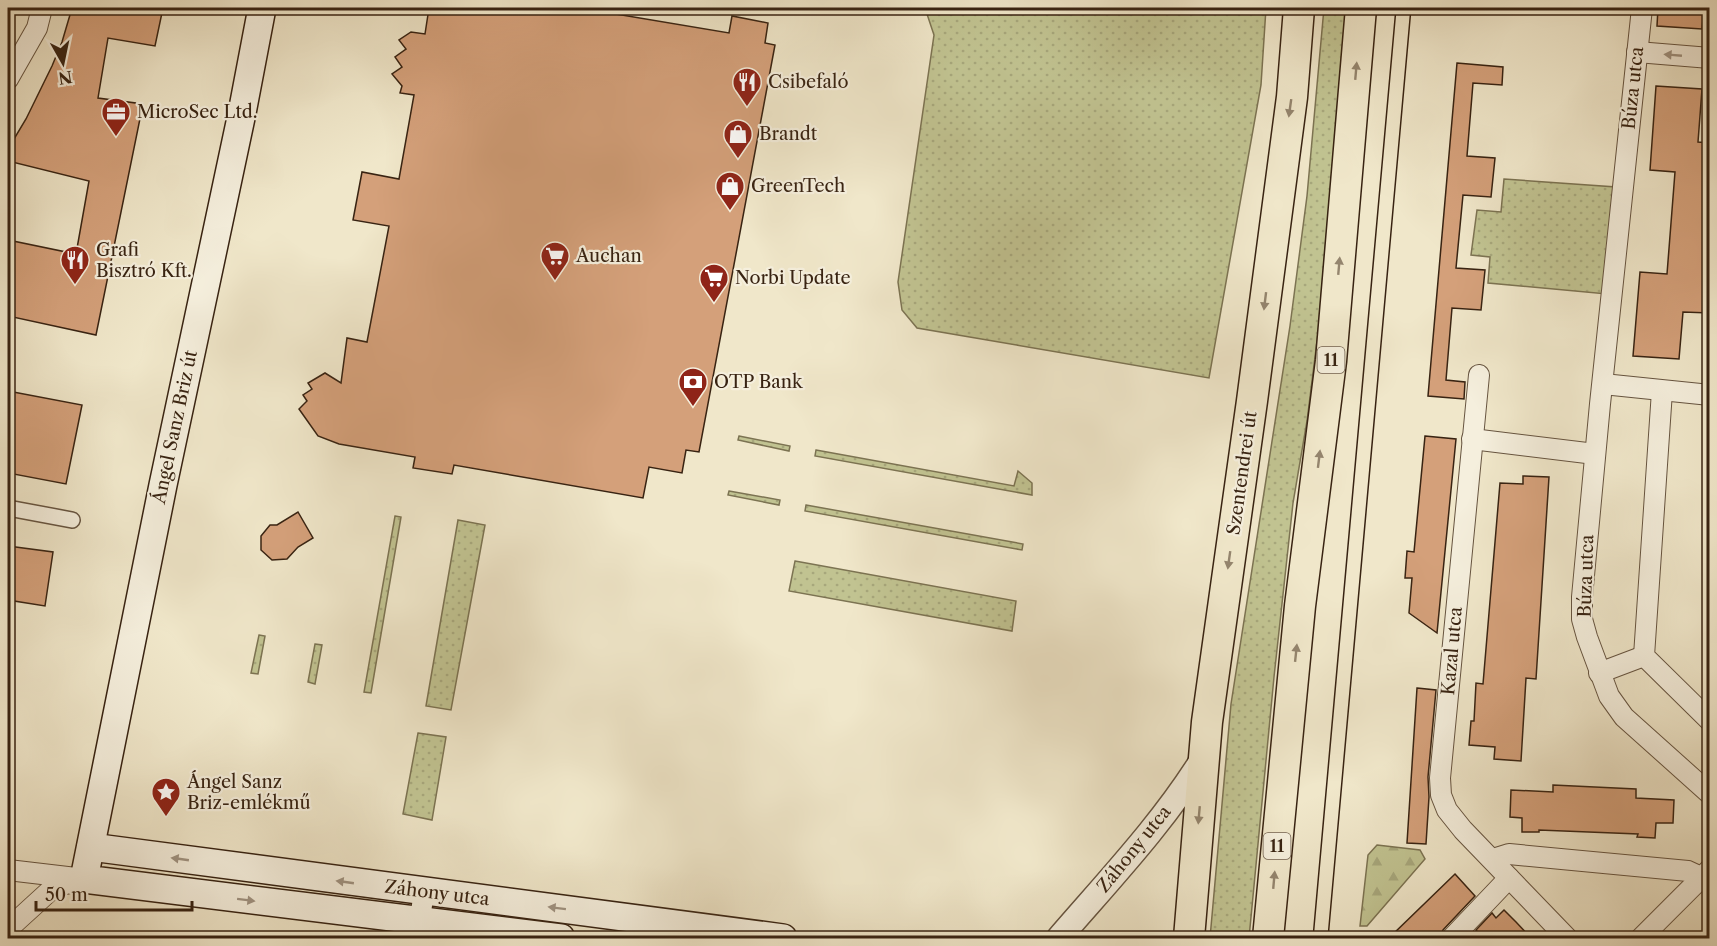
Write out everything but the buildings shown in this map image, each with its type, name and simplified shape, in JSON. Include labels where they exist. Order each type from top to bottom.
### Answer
[{"type":"main road","name":"Ángel Sanz Briz út","points":[[84,879],[262,8]]},
{"type":"main road","name":"Szentendrei út","points":[[1189,939],[1204,757],[1292,97],[1299,8]]},
{"type":"main road","name":"11","points":[[1268,939],[1300,606],[1331,361],[1361,8]]},
{"type":"main road","name":"Záhony utca","points":[[91,847],[722,934],[773,938]]},
{"type":"main road","name":"Záhony utca","points":[[84,879],[418,930],[561,939]]},
{"type":"street","points":[[8,79],[36,28],[42,8]]},
{"type":"street","name":"Búza utca","points":[[1642,8],[1595,454],[1582,619],[1599,673],[1609,696],[1624,717],[1710,794]]},
{"type":"street","points":[[1637,52],[1710,58]]},
{"type":"street","name":"Kazal utca","points":[[1479,375],[1440,778],[1441,795],[1447,810],[1463,830],[1567,939]]},
{"type":"street","points":[[1603,384],[1710,395]]},
{"type":"street","points":[[1662,391],[1644,656],[1710,721]]},
{"type":"street","points":[[1472,439],[1595,454]]},
{"type":"street","points":[[8,508],[72,520]]},
{"type":"street","points":[[1599,673],[1644,656]]},
{"type":"street","name":"Záhony utca","points":[[1059,939],[1127,861],[1188,783],[1204,757]]},
{"type":"street","points":[[1493,859],[1509,854],[1705,873]]},
{"type":"street","name":"Záhony utca","points":[[8,870],[84,879]]},
{"type":"street","points":[[1641,939],[1705,873]]},
{"type":"street","points":[[1452,939],[1509,878]]},
{"type":"street","points":[[8,929],[54,887],[84,879]]},
{"type":"street","points":[[418,930],[424,892]]},
{"type":"green space","points":[[925,8],[1266,8],[1261,85],[1209,378],[917,328],[902,310],[898,282],[934,35]]},
{"type":"green space","points":[[1324,8],[1346,8],[1318,333],[1307,421],[1293,503],[1249,938],[1210,938],[1231,704],[1290,326],[1307,196]]},
{"type":"green space","points":[[1504,179],[1616,187],[1607,294],[1488,283],[1490,257],[1471,255],[1477,210],[1501,212]]},
{"type":"green space","points":[[739,436],[790,446],[789,451],[738,440]]},
{"type":"green space","points":[[816,450],[1014,486],[1018,471],[1032,483],[1032,495],[815,456]]},
{"type":"green space","points":[[729,491],[780,500],[779,505],[728,495]]},
{"type":"green space","points":[[806,505],[1023,544],[1022,550],[805,511]]},
{"type":"green space","points":[[395,516],[401,517],[371,693],[364,692]]},
{"type":"green space","points":[[458,520],[485,525],[451,710],[426,706]]},
{"type":"green space","points":[[795,561],[1016,601],[1012,631],[789,591]]},
{"type":"green space","points":[[259,635],[265,636],[258,674],[251,673]]},
{"type":"green space","points":[[315,644],[322,645],[315,684],[308,682]]},
{"type":"green space","points":[[418,733],[446,737],[432,820],[403,814]]},
{"type":"green space","points":[[1377,845],[1420,850],[1425,859],[1367,926],[1360,926],[1368,855]]},
{"type":"tram line","points":[[1313,938],[1396,8]]},
{"type":"tram line","points":[[1328,938],[1411,8]]},
{"type":"place","name":"Csibefaló","points":[[747,108]]},
{"type":"place","name":"MicroSec Ltd.","points":[[116,138]]},
{"type":"place","name":"Brandt","points":[[738,160]]},
{"type":"place","name":"GreenTech","points":[[730,212]]},
{"type":"place","name":"Auchan","points":[[555,282]]},
{"type":"place","name":"Grafi Bisztró Kft.","points":[[75,286]]},
{"type":"place","name":"Norbi Update","points":[[714,304]]},
{"type":"place","name":"OTP Bank","points":[[693,408]]},
{"type":"place","name":"Ángel Sanz Briz-emlékmű","points":[[166,818]]}]
